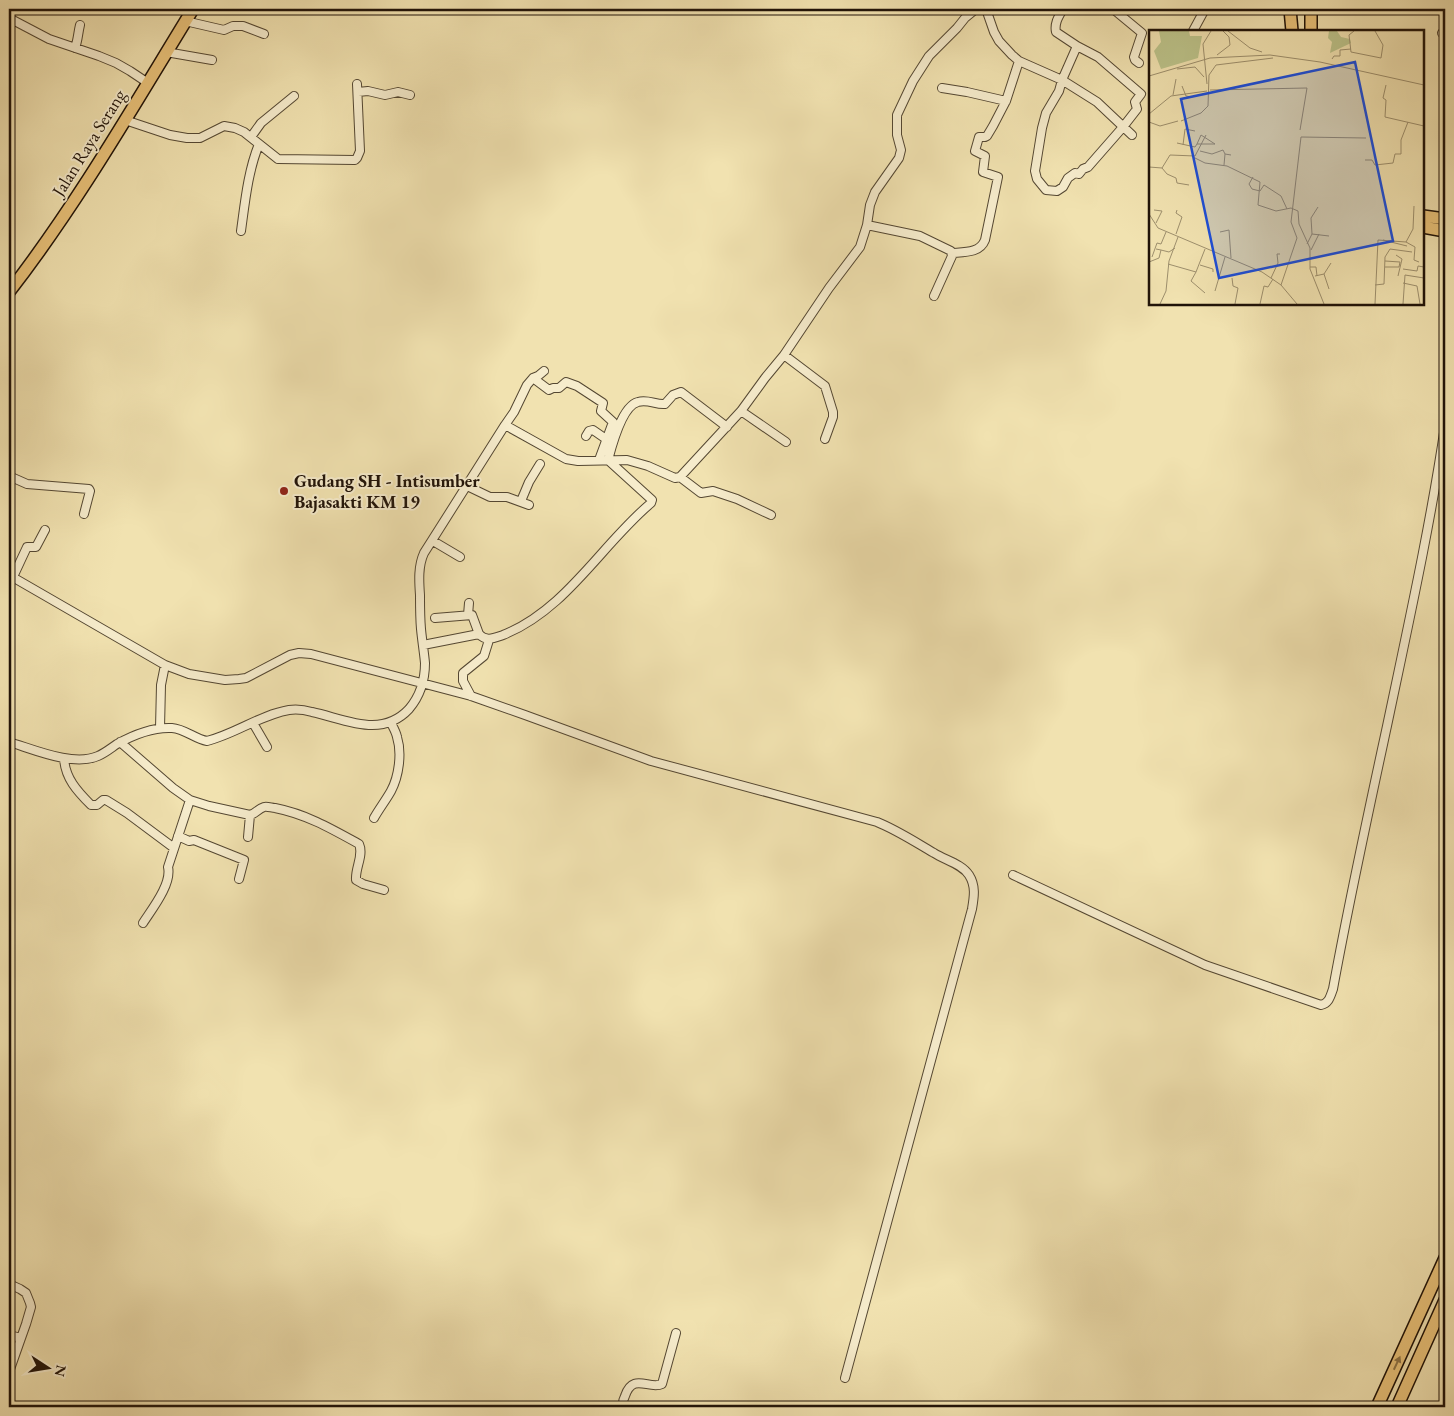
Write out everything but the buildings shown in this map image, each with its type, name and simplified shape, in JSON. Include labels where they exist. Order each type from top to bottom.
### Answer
[{"type":"highway","name":"Jalan Raya Serang","points":[[9,292],[81,192],[193,9]]},
{"type":"highway","points":[[1290,9],[1292,30]]},
{"type":"highway","points":[[1310,9],[1311,30]]},
{"type":"highway","points":[[1424,216],[1443,224]]},
{"type":"highway","points":[[1424,227],[1443,224]]},
{"type":"highway","points":[[1377,1407],[1445,1258]]},
{"type":"highway","points":[[1397,1407],[1445,1300]]},
{"type":"street","points":[[680,477],[741,412],[784,355],[829,288],[860,247],[868,225],[870,205],[875,192],[899,158],[901,150],[897,135],[897,115],[913,81],[929,56],[976,9]]},
{"type":"street","points":[[986,9],[999,41],[1019,61],[1062,80],[1097,102],[1132,135]]},
{"type":"street","points":[[1063,9],[1056,22],[1056,32],[1098,57],[1141,94],[1135,102],[1137,109],[1088,167],[1083,168],[1079,174],[1076,172],[1068,178],[1063,187],[1057,191],[1046,190],[1037,179],[1035,171],[1038,148],[1046,113],[1059,91],[1077,46]]},
{"type":"street","points":[[1112,9],[1142,33],[1134,56],[1135,60],[1139,63]]},
{"type":"street","points":[[1194,30],[1205,9]]},
{"type":"street","points":[[9,18],[49,39],[116,63],[148,83]]},
{"type":"street","points":[[185,21],[224,30],[233,26],[243,26],[264,34]]},
{"type":"street","points":[[75,48],[79,37],[80,25]]},
{"type":"street","points":[[166,52],[212,60]]},
{"type":"street","points":[[868,225],[920,236],[952,253],[971,251],[983,246],[986,240],[998,177],[984,172],[984,156],[975,151],[979,137],[984,138],[987,136],[1006,100],[1019,61]]},
{"type":"street","points":[[125,120],[170,135],[187,138],[200,138],[224,126],[235,128],[251,137],[278,159],[355,160],[360,151],[357,84]]},
{"type":"street","points":[[942,88],[1006,100]]},
{"type":"street","points":[[358,92],[368,91],[385,95],[398,92],[410,95]]},
{"type":"street","points":[[251,137],[261,123],[294,96]]},
{"type":"street","points":[[241,231],[248,182],[259,144]]},
{"type":"street","points":[[934,296],[952,253]]},
{"type":"street","points":[[784,355],[825,386],[833,412],[825,439]]},
{"type":"street","points":[[9,742],[64,758],[97,757],[120,742],[160,728],[179,729],[207,741],[253,722],[293,710],[308,711],[366,725],[379,725],[391,722],[404,714],[418,695],[423,683],[425,664],[421,630],[419,575],[422,557],[514,412],[532,378],[538,376],[544,370]]},
{"type":"street","points":[[532,378],[549,390],[559,388],[566,382],[577,386],[603,402],[601,411],[612,422],[599,460]]},
{"type":"street","points":[[608,460],[616,433],[628,408],[639,401],[665,404],[673,395],[681,392],[727,428]]},
{"type":"street","points":[[741,412],[786,442]]},
{"type":"street","points":[[505,425],[566,459],[578,461],[620,459],[633,461],[673,477],[680,477],[701,493],[713,491],[737,499],[771,515]]},
{"type":"street","points":[[1013,875],[1205,965],[1321,1006],[1329,1000],[1333,989],[1422,562],[1445,426]]},
{"type":"street","points":[[586,436],[589,431],[593,430],[606,439]]},
{"type":"street","points":[[435,618],[473,616],[479,634],[482,638],[489,640],[513,631],[535,618],[556,602],[619,534],[652,503],[652,500],[608,460]]},
{"type":"street","points":[[521,501],[529,482],[540,464]]},
{"type":"street","points":[[9,476],[14,480],[27,484],[89,489],[90,492],[84,514]]},
{"type":"street","points":[[467,486],[490,497],[507,497],[529,505]]},
{"type":"street","points":[[45,530],[36,547],[26,547],[11,576],[165,664],[189,674],[232,680],[246,678],[290,655],[305,653],[471,696],[651,761],[877,822],[898,831],[963,868],[974,885],[972,909],[846,1378]]},
{"type":"street","points":[[432,541],[460,557]]},
{"type":"street","points":[[468,615],[469,603]]},
{"type":"street","points":[[423,645],[479,634]]},
{"type":"street","points":[[471,696],[463,681],[463,673],[484,656],[489,640]]},
{"type":"street","points":[[160,728],[160,692],[165,664]]},
{"type":"street","points":[[253,722],[267,747]]},
{"type":"street","points":[[374,818],[391,790],[396,777],[399,753],[397,737],[391,722]]},
{"type":"street","points":[[120,742],[173,788],[190,800],[250,815],[253,815],[261,808],[267,807],[287,811],[311,819],[336,831],[359,844],[361,849],[356,880],[384,890]]},
{"type":"street","points":[[64,758],[65,770],[69,778],[91,805],[97,805],[106,800],[174,848]]},
{"type":"street","points":[[143,923],[167,881],[168,867],[190,800]]},
{"type":"street","points":[[248,837],[250,815]]},
{"type":"street","points":[[178,836],[190,841],[194,840],[244,860],[239,879]]},
{"type":"street","points":[[9,1284],[20,1288],[26,1293],[30,1302],[30,1311],[9,1372]]},
{"type":"street","points":[[624,1407],[626,1391],[634,1384],[644,1383],[658,1386],[662,1384],[676,1333]]},
{"type":"street","points":[[9,1335],[21,1338]]},
{"type":"place","name":"Gudang SH - Intisumber Bajasakti KM 19","points":[[284,491]]}]
